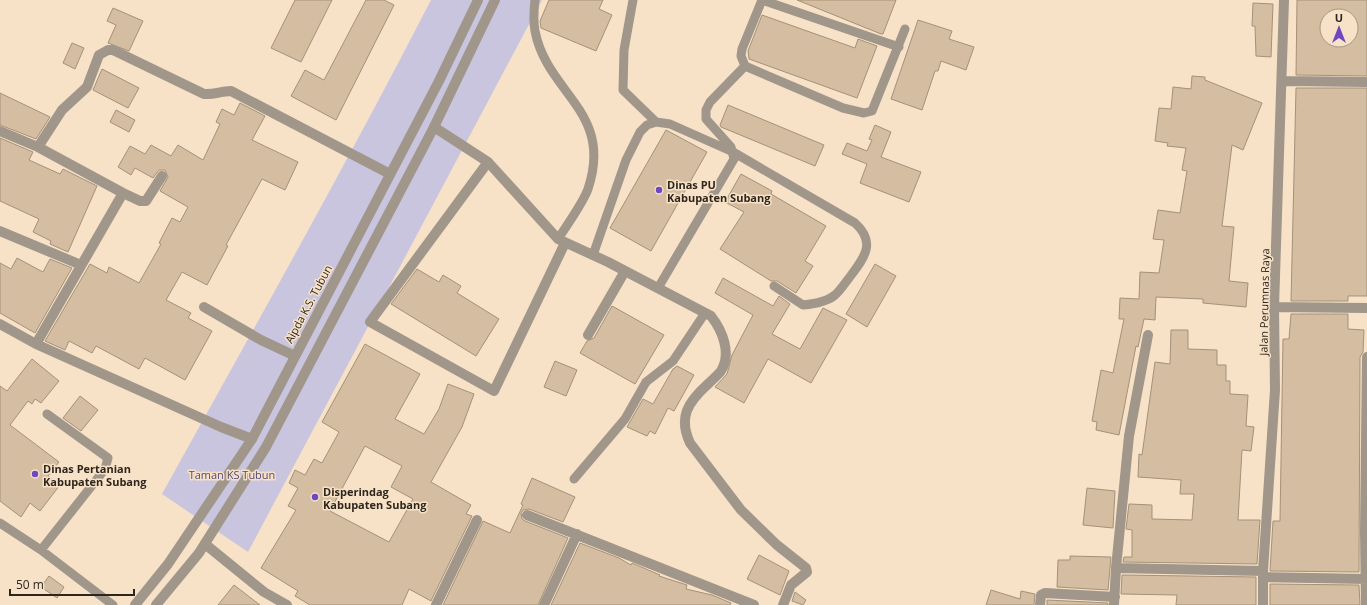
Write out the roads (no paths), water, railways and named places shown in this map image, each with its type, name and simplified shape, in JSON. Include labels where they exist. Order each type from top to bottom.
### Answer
[{"type":"street","name":"Aipda K.S. Tubun","points":[[135,605],[168,564],[252,439],[439,81],[478,0]]},
{"type":"street","points":[[156,605],[205,544],[266,447],[434,127],[495,0]]},
{"type":"street","name":"Jalan Perumnas Raya","points":[[1264,605],[1263,574],[1275,390],[1274,307],[1283,80],[1284,0]]},
{"type":"street","points":[[38,147],[62,110],[87,86],[99,55],[108,50],[113,50],[204,94],[214,95],[223,91],[231,92],[390,174]]},
{"type":"street","points":[[1283,80],[1367,82]]},
{"type":"street","points":[[434,127],[488,162],[562,241],[625,271],[711,316],[720,328],[724,340],[724,360],[721,371],[700,391],[688,409],[684,424],[685,431],[690,442],[741,510],[777,545],[806,568],[807,572],[791,585],[782,605]]},
{"type":"street","points":[[0,131],[38,147],[140,201],[146,201],[162,176]]},
{"type":"street","points":[[488,162],[370,322],[494,391],[562,241]]},
{"type":"street","points":[[36,344],[123,193]]},
{"type":"street","points":[[0,231],[81,264]]},
{"type":"street","points":[[588,335],[625,271]]},
{"type":"street","points":[[204,307],[261,340],[295,356]]},
{"type":"street","points":[[1274,307],[1367,308]]},
{"type":"street","points":[[0,324],[36,344],[221,427],[252,439]]},
{"type":"street","points":[[1040,605],[1041,595],[1044,593],[1115,601],[1116,568],[1129,436],[1148,335]]},
{"type":"street","points":[[1366,605],[1367,357]]},
{"type":"street","points":[[527,515],[754,605]]},
{"type":"street","points":[[436,605],[477,520]]},
{"type":"street","points":[[544,605],[577,534]]},
{"type":"street","points":[[205,544],[264,592],[287,605]]},
{"type":"street","points":[[1116,568],[1367,579]]},
{"type":"lane","points":[[535,0],[535,30],[543,54],[588,125],[593,139],[595,158],[588,190],[562,241]]},
{"type":"lane","points":[[633,0],[624,50],[623,90],[628,98],[656,122]]},
{"type":"lane","points":[[899,47],[762,0],[742,49],[741,56],[745,66],[844,108],[864,113],[872,111],[899,47],[906,29]]},
{"type":"lane","points":[[658,288],[734,159],[734,152],[706,119],[706,110],[710,102],[745,66]]},
{"type":"lane","points":[[592,255],[626,160],[640,132],[646,125],[656,122],[670,124],[734,152],[855,223],[864,231],[867,244],[864,259],[835,295],[815,304],[803,305],[774,286]]},
{"type":"lane","points":[[574,479],[625,419],[646,382],[673,360],[705,313]]},
{"type":"lane","points":[[41,550],[104,469],[108,458],[47,414]]},
{"type":"lane","points":[[0,523],[41,550],[113,605]]},
{"type":"place","name":"Dinas PU Kabupaten Subang","points":[[659,190]]},
{"type":"place","name":"Dinas Pertanian Kabupaten Subang","points":[[35,474]]},
{"type":"place","name":"Disperindag Kabupaten Subang","points":[[315,497]]},
{"type":"park label","name":"Taman KS Tubun","points":[[232,474]]}]
